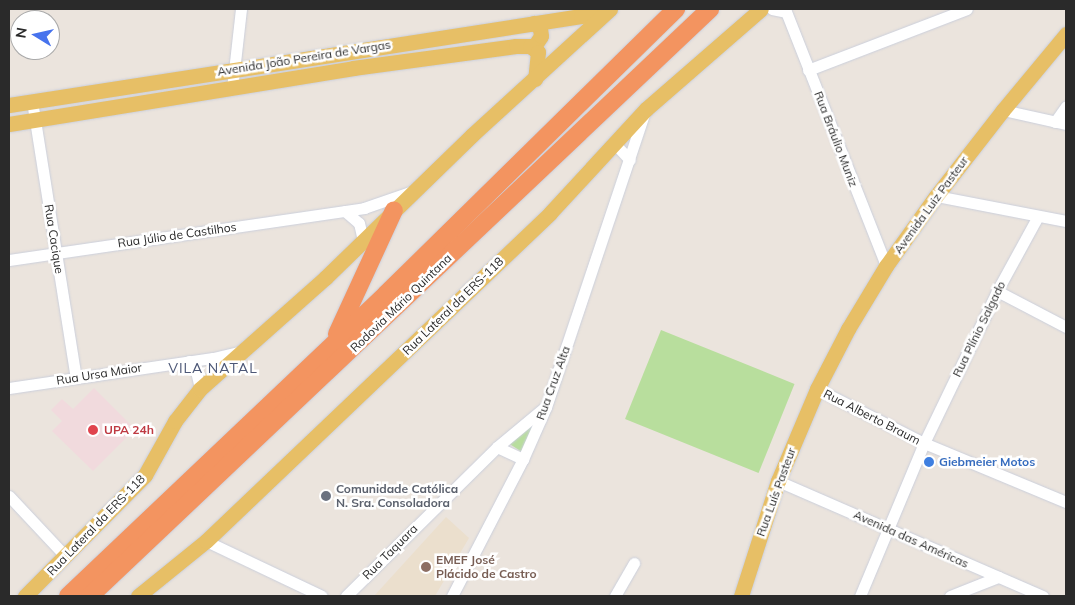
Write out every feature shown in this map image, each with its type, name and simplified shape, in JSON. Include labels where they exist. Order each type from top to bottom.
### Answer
[{"type":"highway","name":"Rodovia Mário Quintana","points":[[68,596],[333,342],[386,294],[676,9]]},
{"type":"highway","name":"Rodovia Mário Quintana","points":[[90,596],[710,9]]},
{"type":"highway","points":[[333,342],[394,210]]},
{"type":"main road","name":"Avenida João Pereira de Vargas","points":[[9,105],[581,16],[598,9]]},
{"type":"main road","name":"Rua Lateral da ERS-118","points":[[24,596],[66,557],[146,475],[175,421],[200,389],[325,278],[416,189],[610,9]]},
{"type":"main road","name":"Rua Lateral da ERS-118","points":[[138,596],[206,542],[550,213],[646,109],[760,9]]},
{"type":"main road","points":[[534,22],[540,28],[541,36],[533,48],[538,52],[539,59],[536,79]]},
{"type":"main road","name":"Avenida Luiz Pasteur","points":[[816,389],[848,329],[886,266],[936,196],[1003,110],[1066,34]]},
{"type":"main road","name":"Avenida João Pereira de Vargas","points":[[9,124],[353,68],[505,48],[525,46],[533,48]]},
{"type":"main road","points":[[352,51],[353,68]]},
{"type":"main road","name":"Rua Luís Pasteur","points":[[741,596],[778,481],[816,389]]},
{"type":"street","points":[[232,89],[241,9]]},
{"type":"street","name":"Rua Bráulio Muniz","points":[[772,9],[785,11],[886,266]]},
{"type":"street","points":[[808,70],[967,9]]},
{"type":"street","name":"Rua Cacique","points":[[32,101],[76,378]]},
{"type":"street","points":[[1003,110],[1061,123],[1066,106]]},
{"type":"street","name":"Rua Cruz Alta","points":[[452,596],[523,459],[546,407],[646,109]]},
{"type":"street","points":[[614,143],[630,160]]},
{"type":"street","name":"Rua Júlio de Castilhos","points":[[9,260],[345,211],[382,203],[416,189]]},
{"type":"street","points":[[936,196],[1066,221]]},
{"type":"street","points":[[345,211],[359,223],[364,240]]},
{"type":"street","name":"Rua Plínio Salgado","points":[[860,596],[924,443],[997,291],[1038,216]]},
{"type":"street","points":[[997,291],[1066,327]]},
{"type":"street","name":"Rua Ursa Maior","points":[[9,388],[240,352]]},
{"type":"street","points":[[190,361],[196,371],[200,389]]},
{"type":"street","name":"Rua Alberto Braum","points":[[816,389],[924,443],[1066,502]]},
{"type":"street","name":"Rua Taquara","points":[[346,596],[497,447],[546,407]]},
{"type":"street","points":[[497,447],[523,459]]},
{"type":"street","name":"Avenida das Américas","points":[[778,481],[1043,596]]},
{"type":"street","points":[[9,496],[66,557]]},
{"type":"street","points":[[206,542],[322,596]]},
{"type":"street","points":[[616,596],[634,563]]},
{"type":"street","points":[[950,596],[998,577]]},
{"type":"shaded area","name":"UPA 24h","points":[[94,388],[135,429],[93,471],[52,431],[62,421],[51,410],[62,399],[73,409]]},
{"type":"shaded area","name":"EMEF José Plácido de Castro","points":[[446,517],[469,538],[435,596],[374,596]]},
{"type":"green space","points":[[661,330],[795,384],[759,473],[625,419]]},
{"type":"green space","points":[[536,421],[522,452],[508,443]]},
{"type":"place","name":"UPA 24h","points":[[93,430]]},
{"type":"place","name":"Giebmeier Motos","points":[[929,462]]},
{"type":"place","name":"Comunidade Católica N. Sra. Consoladora","points":[[326,496]]},
{"type":"place","name":"EMEF José Plácido de Castro","points":[[426,567]]},
{"type":"district","name":"VILA NATAL","points":[[213,368]]}]
